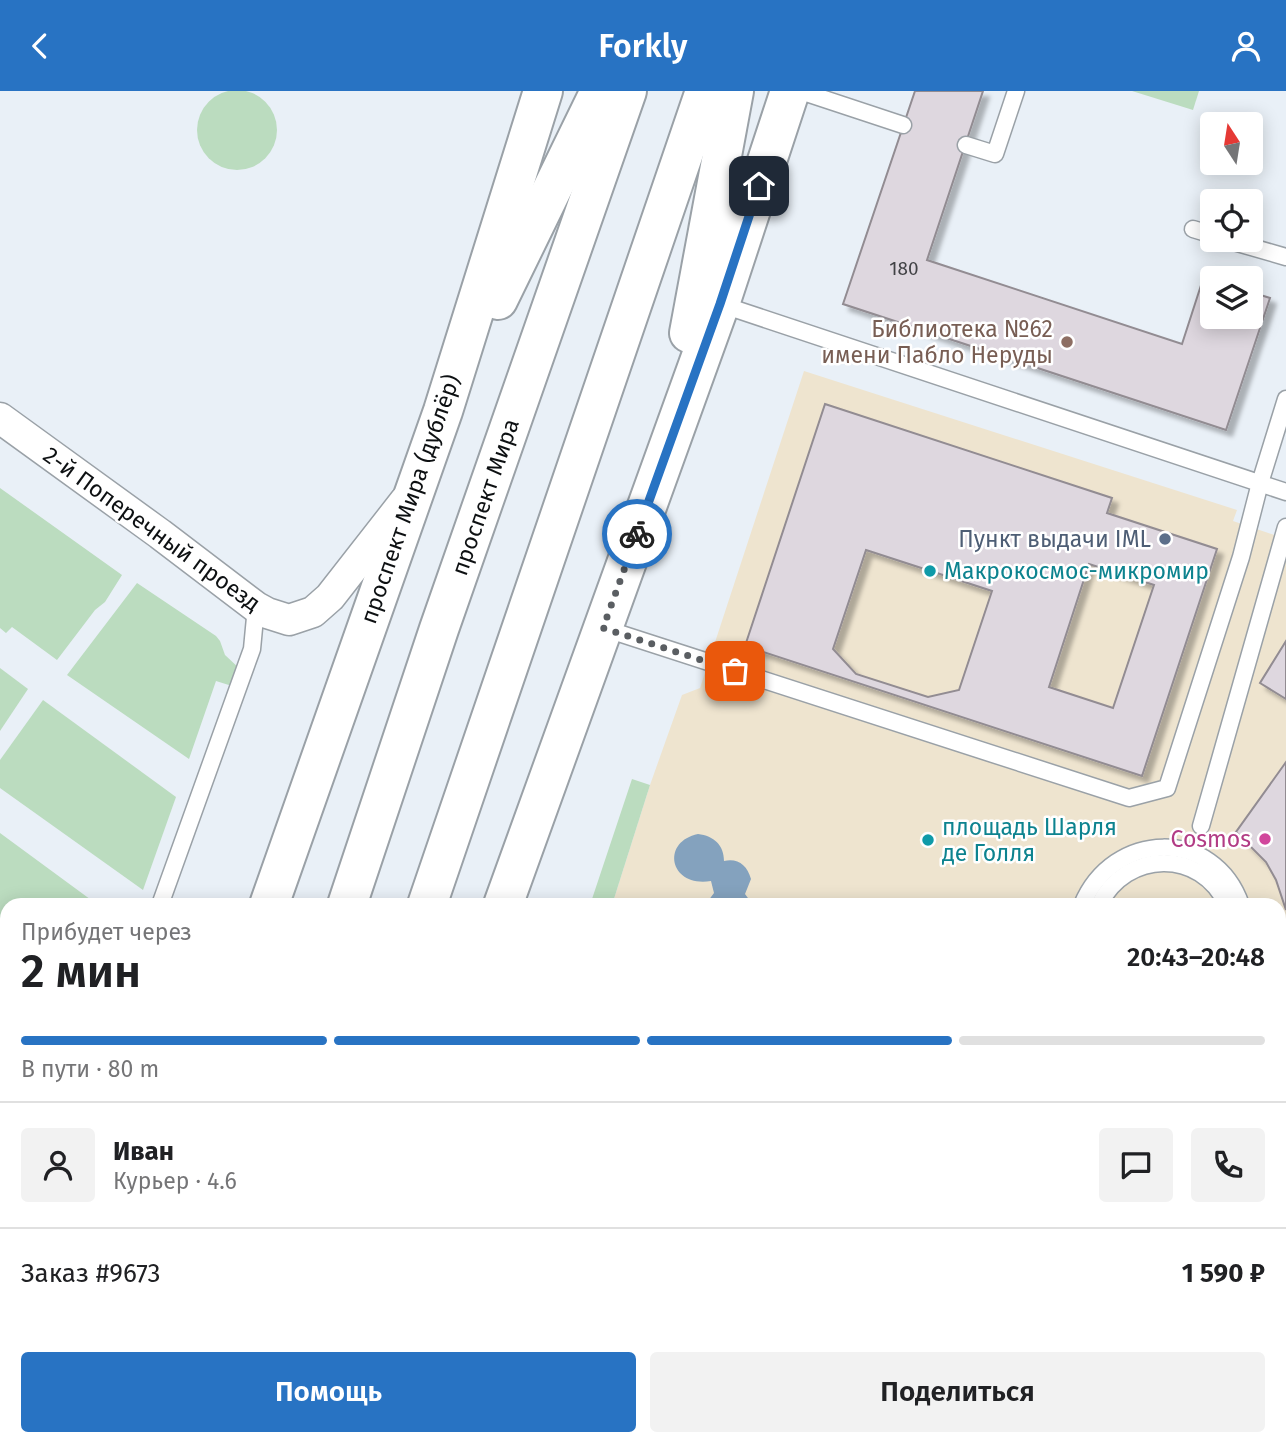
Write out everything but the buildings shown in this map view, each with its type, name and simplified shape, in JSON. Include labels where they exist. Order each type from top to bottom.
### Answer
[{"type":"main road","points":[[443,411],[600,91]]},
{"type":"main road","name":"проспект Мира","points":[[349,898],[439,629],[627,91]]},
{"type":"main road","points":[[429,898],[705,91]]},
{"type":"main road","points":[[668,448],[733,91]]},
{"type":"main road","points":[[506,898],[720,304],[790,91]]},
{"type":"main road","name":"проспект Мира (дублёр)","points":[[271,898],[443,411],[538,94]]},
{"type":"street","name":"2-й Поперечный проезд","points":[[0,418],[256,607],[267,614],[289,619],[313,612],[330,597],[418,484]]},
{"type":"lane","points":[[800,91],[904,125]]},
{"type":"lane","points":[[965,145],[995,154],[1016,91]]},
{"type":"lane","points":[[1193,229],[1200,231]]},
{"type":"lane","points":[[1263,250],[1286,257]]},
{"type":"lane","points":[[720,304],[1286,492]]},
{"type":"lane","points":[[603,628],[1129,797],[1167,788],[1241,557],[1286,399]]},
{"type":"lane","points":[[1201,825],[1282,562],[1286,527]]},
{"type":"lane","points":[[163,898],[252,649],[256,607]]},
{"type":"lane","points":[[1085,898],[1100,874],[1116,860],[1134,852],[1174,848],[1194,854],[1211,864],[1226,878],[1237,898]]},
{"type":"lane","points":[[1102,898],[1127,872],[1157,863],[1188,867],[1202,874],[1214,884],[1223,898]]},
{"type":"shaded area","points":[[804,371],[1237,510],[1233,521],[1286,539],[1286,898],[614,898],[682,695],[700,688]]},
{"type":"green space","points":[[237,90],[252,93],[265,102],[274,115],[277,130],[274,145],[265,158],[252,167],[237,170],[222,167],[209,158],[200,145],[197,130],[200,115],[209,102],[222,93]]},
{"type":"green space","points":[[1132,91],[1199,91],[1193,110]]},
{"type":"green space","points":[[0,488],[122,575],[105,602],[95,610],[57,660],[12,627],[6,633],[0,628]]},
{"type":"green space","points":[[137,583],[216,636],[225,655],[240,669],[232,686],[216,681],[189,759],[67,675]]},
{"type":"green space","points":[[0,668],[28,689],[0,731]]},
{"type":"green space","points":[[43,700],[176,797],[143,890],[0,788],[0,760]]},
{"type":"green space","points":[[632,779],[650,785],[614,898],[592,898]]},
{"type":"green space","points":[[0,833],[88,898],[0,898]]},
{"type":"water","points":[[698,834],[709,837],[717,842],[722,850],[724,861],[738,862],[744,866],[751,879],[745,894],[748,898],[710,898],[714,893],[711,881],[686,878],[675,863],[675,854],[678,846]]},
{"type":"way so far","points":[[637,534],[603,628],[735,671]]},
{"type":"place","name":"Библиотека №62 имени Пабло Неруды","points":[[1067,342]]},
{"type":"place","name":"Пункт выдачи IML","points":[[1165,539]]},
{"type":"place","name":"Макрокосмос-микромир","points":[[930,571]]},
{"type":"place","name":"Cosmos","points":[[1265,839]]},
{"type":"place","name":"площадь Шарля де Голля","points":[[928,840]]},
{"type":"route","points":[[637,534],[720,304],[759,186]]}]
